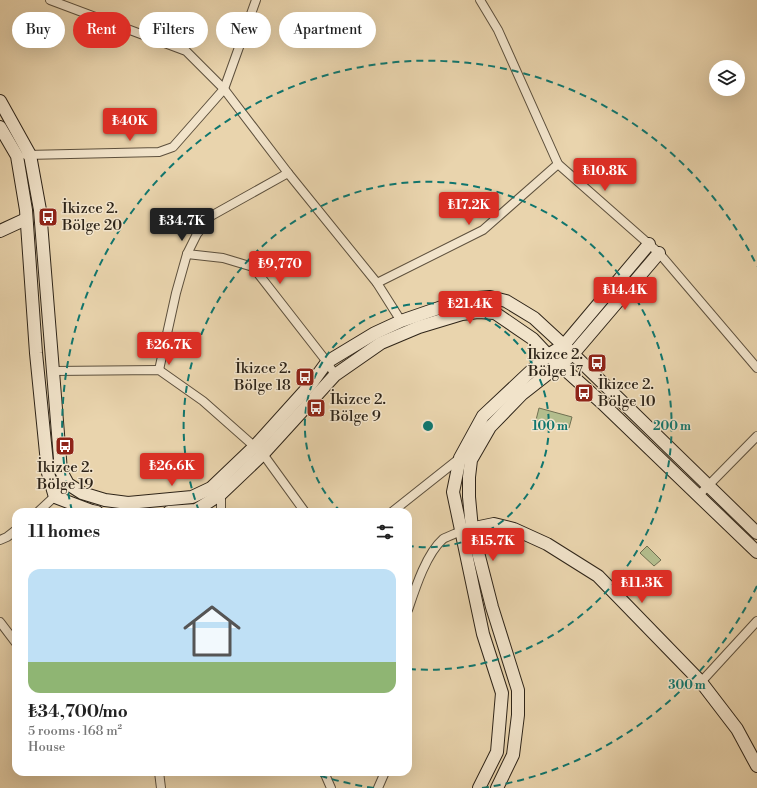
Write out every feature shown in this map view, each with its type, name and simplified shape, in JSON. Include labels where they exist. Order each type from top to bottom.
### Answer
[{"type":"main road","points":[[0,102],[30,155],[40,210],[61,470],[68,484],[82,493],[128,508],[192,498],[211,488],[259,450],[334,375],[381,343],[419,327],[462,314],[478,312],[495,313],[533,339],[757,552]]},
{"type":"main road","points":[[0,127],[17,156],[26,219],[36,353],[48,473],[55,496],[85,508]]},
{"type":"main road","points":[[0,231],[26,219]]},
{"type":"main road","points":[[497,788],[513,755],[518,715],[518,690],[467,530],[453,492],[460,458],[483,416],[548,354],[564,345],[649,244]]},
{"type":"main road","points":[[480,788],[497,752],[502,693],[483,634],[467,530],[471,460],[490,427],[522,394],[573,354],[659,253]]},
{"type":"main road","points":[[199,508],[221,494],[259,450],[326,362],[375,333],[401,321],[465,300],[490,297],[506,301],[534,318],[564,345],[757,533]]},
{"type":"main road","points":[[467,530],[494,524],[514,529],[547,544],[598,576],[701,682],[737,729],[757,766]]},
{"type":"street","points":[[50,0],[186,51],[224,89],[288,173],[377,283],[401,321]]},
{"type":"street","points":[[17,156],[159,152],[173,147],[224,89],[256,0]]},
{"type":"street","points":[[480,0],[498,30],[558,164],[659,253],[757,368]]},
{"type":"street","points":[[377,283],[483,230],[558,164]]},
{"type":"street","points":[[159,370],[176,293],[187,254],[197,234],[211,216],[288,173]]},
{"type":"street","points":[[187,254],[223,258],[253,267],[326,362],[334,375]]},
{"type":"street","points":[[53,371],[159,370],[203,401],[259,450],[302,508]]},
{"type":"street","points":[[698,496],[757,436]]},
{"type":"street","points":[[397,508],[460,458]]},
{"type":"street","points":[[42,508],[68,484]]},
{"type":"street","points":[[221,494],[221,508]]},
{"type":"street","points":[[412,596],[416,583],[433,552],[444,539],[467,530]]},
{"type":"street","points":[[0,540],[12,533]]},
{"type":"street","points":[[701,682],[757,621]]},
{"type":"street","points":[[0,622],[12,638]]},
{"type":"street","points":[[160,776],[161,788]]},
{"type":"street","points":[[326,776],[331,788]]},
{"type":"street","points":[[378,788],[383,776]]},
{"type":"green space","points":[[539,408],[572,417],[569,428],[536,420]]},
{"type":"green space","points":[[647,546],[661,560],[654,566],[640,553]]},
{"type":"place","name":"İkizce 2. Bölge 20","points":[[48,217]]},
{"type":"place","name":"İkizce 2. Bölge 17","points":[[597,363]]},
{"type":"place","name":"İkizce 2. Bölge 18","points":[[305,377]]},
{"type":"place","name":"İkizce 2. Bölge 10","points":[[584,393]]},
{"type":"place","name":"İkizce 2. Bölge 9","points":[[316,408]]},
{"type":"place","name":"İkizce 2. Bölge 19","points":[[65,446]]}]
